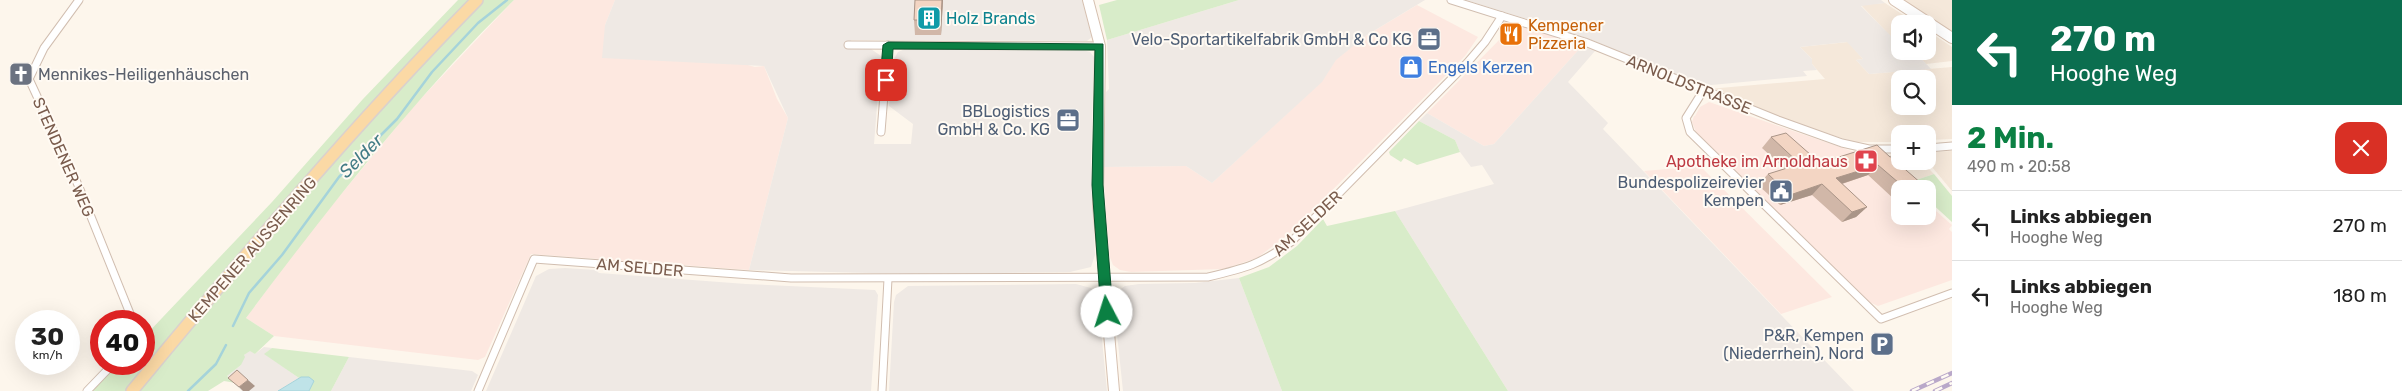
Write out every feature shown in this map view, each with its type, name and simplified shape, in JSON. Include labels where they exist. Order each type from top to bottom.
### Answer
[{"type":"main road","name":"KEMPENER AUSSENRING","points":[[132,391],[322,167],[477,0]]},
{"type":"street","name":"STENDENER WEG","points":[[78,0],[41,53],[31,71],[29,79],[79,187],[129,310]]},
{"type":"street","points":[[1088,0],[1100,46],[1098,185],[1114,391]]},
{"type":"street","name":"ARNOLDSTRASSE","points":[[1451,0],[1584,42],[1702,91],[1842,143],[1869,148],[1891,149]]},
{"type":"street","points":[[1890,0],[1911,15]]},
{"type":"street","points":[[1894,0],[1952,38]]},
{"type":"street","name":"AM SELDER","points":[[478,391],[534,259],[747,275],[888,279],[1208,277],[1226,274],[1264,261],[1279,252],[1323,211],[1467,63],[1486,42],[1502,16]]},
{"type":"street","points":[[1936,31],[1952,42]]},
{"type":"street","points":[[848,44],[1100,46]]},
{"type":"street","points":[[881,132],[888,45]]},
{"type":"street","points":[[1702,91],[1686,118],[1690,132],[1881,319],[1952,294]]},
{"type":"street","points":[[1936,147],[1952,146]]},
{"type":"street","points":[[882,391],[888,279]]},
{"type":"street","points":[[88,391],[103,375]]},
{"type":"shaded area","points":[[514,0],[615,0],[605,25],[755,67],[764,66],[777,99],[788,118],[749,270],[531,254],[485,357],[478,360],[274,336],[246,318],[305,238],[413,107]]},
{"type":"shaded area","points":[[615,0],[1083,0],[1092,37],[1087,41],[851,40],[850,48],[871,49],[881,56],[874,144],[911,144],[913,124],[889,106],[893,61],[898,52],[905,49],[1082,50],[1090,52],[1094,57],[1091,160],[1095,255],[1091,267],[1070,272],[909,274],[749,270],[788,118],[764,66],[602,58],[605,25]]},
{"type":"shaded area","points":[[1239,0],[1425,0],[1367,35],[1336,60],[1322,82],[1212,183],[1186,166],[1104,167],[1106,92],[1109,89],[1107,40]]},
{"type":"shaded area","points":[[1466,0],[1881,0],[1885,3],[1861,6],[1891,36],[1891,60],[1922,60],[1931,69],[1891,70],[1891,72],[1869,74],[1856,60],[1863,59],[1847,42],[1800,47],[1812,59],[1812,64],[1817,70],[1803,71],[1807,76],[1701,86],[1587,38]]},
{"type":"shaded area","points":[[1899,0],[1952,0],[1952,35],[1936,24],[1936,15],[1922,15]]},
{"type":"shaded area","points":[[1885,3],[1903,15],[1891,15],[1891,37],[1861,5]]},
{"type":"shaded area","points":[[1417,5],[1478,37],[1465,56],[1289,234],[1257,258],[1223,269],[1131,272],[1120,270],[1113,265],[1109,255],[1104,167],[1186,166],[1212,183],[1321,82],[1335,60],[1367,35]]},
{"type":"shaded area","points":[[1526,27],[1582,46],[1494,144],[1484,146],[1427,113],[1509,30]]},
{"type":"shaded area","points":[[1936,36],[1952,47],[1952,61],[1926,64],[1922,60],[1936,60]]},
{"type":"shaded area","points":[[1848,42],[1863,59],[1856,60],[1869,74],[1891,72],[1891,115],[1936,115],[1936,70],[1916,70],[1952,67],[1952,139],[1936,140],[1936,125],[1891,125],[1891,142],[1855,142],[1812,129],[1708,89],[1825,79],[1812,64],[1812,59],[1800,47]]},
{"type":"shaded area","points":[[1582,46],[1595,51],[1568,82],[1608,123],[1603,129],[1854,391],[1508,391],[1395,211],[1494,184],[1482,165],[1471,167],[1460,152],[1455,140],[1419,121],[1427,113],[1484,146],[1494,144]]},
{"type":"shaded area","points":[[1709,102],[1866,156],[1891,180],[1891,225],[1936,225],[1936,211],[1952,225],[1949,229],[1952,232],[1952,280],[1878,306],[1867,301],[1696,132],[1692,122],[1700,107]]},
{"type":"shaded area","points":[[1952,151],[1952,191],[1934,170],[1936,152]]},
{"type":"shaded area","points":[[1891,154],[1891,164],[1881,155]]},
{"type":"shaded area","points":[[1697,163],[1832,297],[1781,314],[1644,171],[1679,168]]},
{"type":"shaded area","points":[[1897,170],[1930,170],[1934,174],[1916,180],[1908,180]]},
{"type":"shaded area","points":[[549,269],[596,270],[599,273],[746,284],[875,290],[878,295],[871,391],[486,391],[536,276]]},
{"type":"shaded area","points":[[1239,278],[1282,391],[1123,391],[1114,305],[1118,291],[1125,286],[1139,284],[1195,283]]},
{"type":"shaded area","points":[[1076,284],[1091,288],[1098,299],[1107,391],[889,391],[894,302],[896,295],[908,286]]},
{"type":"shaded area","points":[[264,347],[272,348],[265,354],[299,378],[278,391],[242,391],[227,376],[241,365],[243,356],[250,350],[255,354]]},
{"type":"shaded area","points":[[349,357],[472,371],[478,375],[471,391],[331,391]]},
{"type":"green space","points":[[458,0],[473,0],[223,274],[155,356],[155,325],[272,202],[363,99]]},
{"type":"green space","points":[[482,0],[514,0],[442,75],[374,154],[246,318],[274,336],[255,354],[250,351],[244,355],[245,357],[241,365],[227,376],[236,383],[224,381],[208,391],[139,391],[152,375],[155,375],[155,372],[315,181]]},
{"type":"green space","points":[[1117,0],[1239,0],[1107,40],[1099,5]]},
{"type":"green space","points":[[1419,121],[1455,140],[1460,152],[1417,165],[1404,158],[1401,162],[1390,155],[1389,152]]},
{"type":"green space","points":[[1934,174],[1952,196],[1952,222],[1936,207],[1936,180],[1916,180]]},
{"type":"green space","points":[[1395,211],[1508,391],[1282,391],[1239,278],[1269,267],[1297,246],[1323,219],[1327,226]]},
{"type":"green space","points":[[272,348],[349,357],[331,391],[309,391],[313,381],[309,377],[299,378],[264,354]]},
{"type":"green space","points":[[107,375],[139,375],[126,391],[92,391]]},
{"type":"water","points":[[301,377],[309,377],[314,381],[309,391],[278,391]]},
{"type":"building","points":[[915,0],[942,0],[941,20],[914,20]]},
{"type":"building","points":[[1786,133],[1820,163],[1877,145],[1891,157],[1891,170],[1906,170],[1917,180],[1896,180],[1878,165],[1836,178],[1867,207],[1852,212],[1822,184],[1790,195],[1768,174],[1800,164],[1771,137]]},
{"type":"building","points":[[237,370],[248,380],[239,387],[228,378]]},
{"type":"waterway","name":"Selder","points":[[233,326],[249,293],[282,255],[339,177],[397,119],[432,72],[478,23],[507,0]]},
{"type":"waterway","name":"Selder","points":[[188,391],[216,364],[226,345]]},
{"type":"railway","points":[[1912,391],[1952,373]]},
{"type":"railway","points":[[1935,391],[1952,383]]},
{"type":"place","name":"Holz Brands","points":[[929,18]]},
{"type":"place","name":"Kempener Pizzeria","points":[[1511,34]]},
{"type":"place","name":"Velo-Sportartikelfabrik GmbH & Co KG","points":[[1429,39]]},
{"type":"place","name":"Engels Kerzen","points":[[1411,67]]},
{"type":"place","name":"Mennikes-Heiligenhäuschen","points":[[21,74]]},
{"type":"place","name":"BBLogistics GmbH & Co. KG","points":[[1068,120]]},
{"type":"place","name":"Apotheke im Arnoldhaus","points":[[1866,161]]},
{"type":"place","name":"Bundespolizeirevier Kempen","points":[[1781,191]]},
{"type":"place","name":"P&R, Kempen (Niederrhein), Nord","points":[[1882,344]]},
{"type":"route","points":[[886,80],[888,45],[1100,46],[1098,204],[1107,312]]}]
